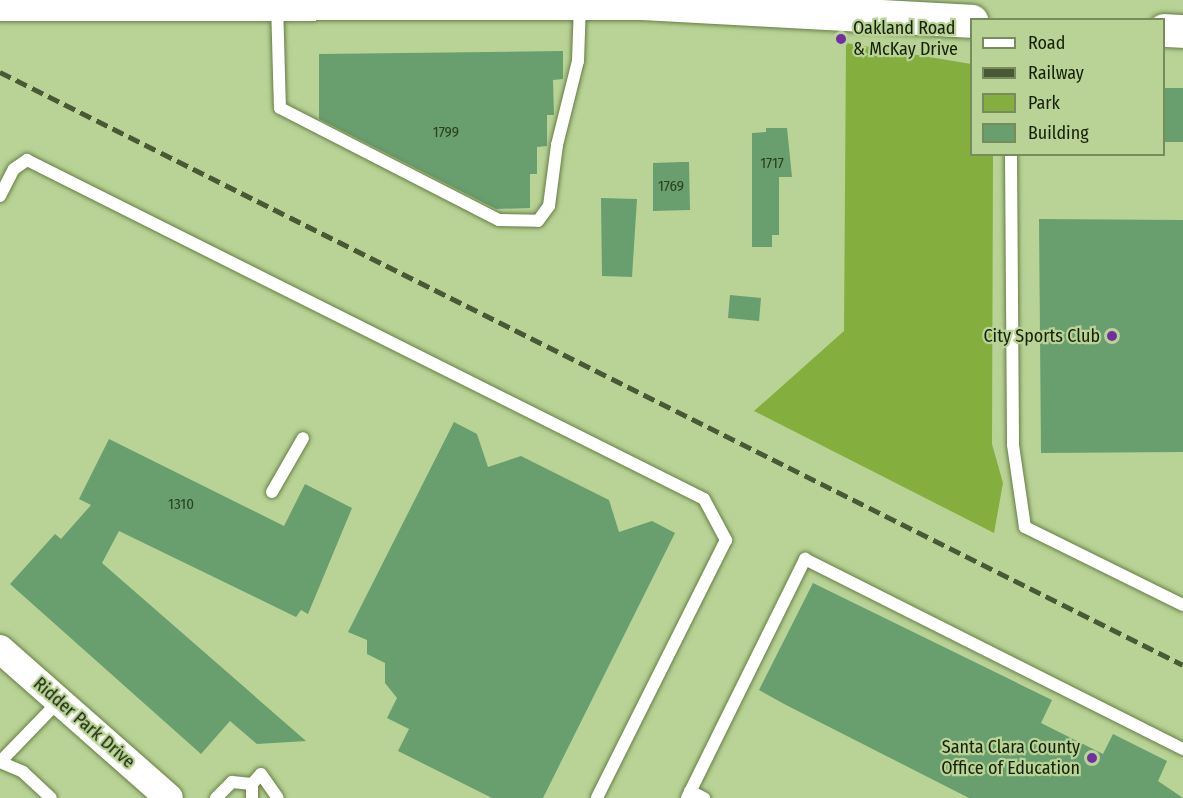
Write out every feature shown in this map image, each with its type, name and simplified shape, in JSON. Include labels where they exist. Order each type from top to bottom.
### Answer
[{"type":"main road","points":[[0,4],[705,3],[970,21]]},
{"type":"main road","points":[[1165,30],[1183,31]]},
{"type":"street","name":"Ridder Park Drive","points":[[3,656],[59,701],[169,798]]},
{"type":"lane","points":[[277,2],[280,108],[500,220],[537,221],[549,206],[557,145],[578,61],[580,3]]},
{"type":"lane","points":[[1011,156],[1012,445],[1025,527],[1183,606]]},
{"type":"lane","points":[[0,196],[14,169],[27,160],[704,499],[726,540],[597,798]]},
{"type":"lane","points":[[272,492],[303,438]]},
{"type":"lane","points":[[704,798],[689,795],[806,559],[1183,749]]},
{"type":"lane","points":[[51,798],[23,771],[0,762],[59,701]]},
{"type":"lane","points":[[252,798],[252,784],[261,774],[278,798]]},
{"type":"lane","points":[[216,798],[232,782],[252,784]]},
{"type":"green space","points":[[846,43],[970,64],[970,156],[993,156],[992,444],[1003,483],[994,533],[754,411],[844,331]]},
{"type":"building","points":[[563,51],[563,79],[553,80],[554,115],[547,115],[547,146],[537,147],[537,174],[530,174],[530,208],[496,209],[319,119],[319,54]]},
{"type":"building","points":[[1165,88],[1183,88],[1183,142],[1165,142]]},
{"type":"building","points":[[766,128],[787,128],[792,177],[779,177],[779,235],[772,235],[772,247],[752,247],[752,133],[766,132]]},
{"type":"building","points":[[689,162],[690,210],[653,211],[653,163]]},
{"type":"building","points":[[601,198],[637,199],[632,277],[602,276]]},
{"type":"building","name":"City Sports Club","points":[[1039,219],[1183,220],[1183,452],[1041,453]]},
{"type":"building","points":[[730,295],[761,298],[759,321],[728,318]]},
{"type":"building","points":[[454,422],[477,434],[488,467],[521,456],[609,500],[619,532],[652,521],[675,533],[543,798],[492,798],[398,751],[409,729],[387,718],[397,698],[385,683],[385,663],[367,654],[367,640],[348,632]]},
{"type":"building","points":[[109,439],[284,526],[305,484],[352,508],[308,614],[301,610],[296,617],[119,531],[102,563],[306,741],[257,744],[230,721],[201,754],[10,584],[55,534],[61,539],[91,505],[79,499]]},
{"type":"building","points":[[813,583],[1052,700],[1041,723],[1103,754],[1113,734],[1167,761],[1158,781],[1183,798],[969,798],[759,690]]},
{"type":"railway","points":[[0,72],[1183,665]]},
{"type":"place","name":"Oakland Road & McKay Drive","points":[[841,39]]},
{"type":"place","name":"City Sports Club","points":[[1112,336]]},
{"type":"place","name":"Santa Clara County Office of Education","points":[[1092,758]]}]
